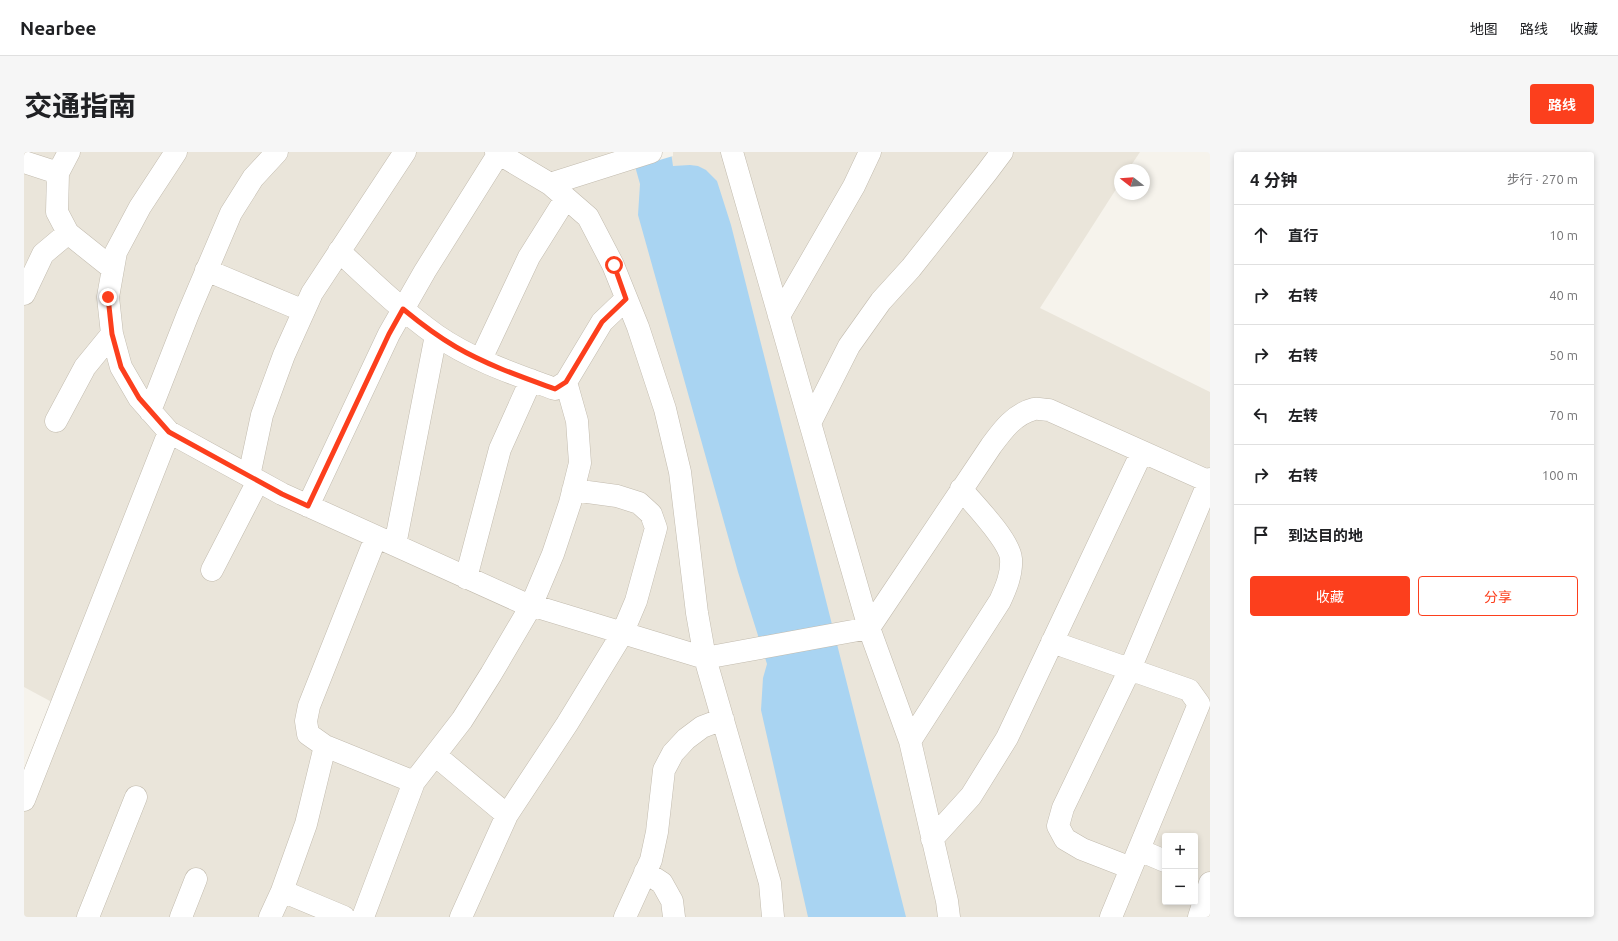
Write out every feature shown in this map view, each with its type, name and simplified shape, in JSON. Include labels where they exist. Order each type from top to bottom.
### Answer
[{"type":"street","points":[[69,152],[58,173],[57,212],[68,233],[113,269]]},
{"type":"street","points":[[176,152],[140,207],[116,252],[108,297],[112,334],[121,367],[139,398],[169,432],[253,478],[308,506],[531,606],[705,658],[869,628],[961,489],[1007,425],[1021,414],[1035,409],[1049,410],[1210,481],[1130,669],[1063,808],[1058,826],[1065,839],[1082,849],[1135,859],[1162,861]]},
{"type":"street","points":[[150,411],[206,270],[231,213],[253,178],[277,152]]},
{"type":"street","points":[[212,570],[253,478],[262,415],[284,355],[312,292],[405,152]]},
{"type":"street","points":[[550,184],[651,152]]},
{"type":"street","points":[[732,152],[869,628],[910,741],[947,901],[949,917]]},
{"type":"street","points":[[779,316],[854,186],[870,152]]},
{"type":"street","points":[[810,423],[853,340],[880,301],[916,262],[1002,152]]},
{"type":"street","points":[[308,506],[389,334],[498,153],[550,184],[588,217],[614,265],[638,327],[665,410],[680,472],[697,613],[705,658],[770,883],[773,917]]},
{"type":"street","points":[[24,162],[58,173]]},
{"type":"street","points":[[481,359],[529,258],[566,198]]},
{"type":"street","points":[[24,294],[43,254],[68,233]]},
{"type":"street","points":[[339,251],[403,309],[436,335],[457,348],[504,370],[555,389],[566,382],[602,322],[626,299]]},
{"type":"street","points":[[206,270],[304,311]]},
{"type":"street","points":[[56,421],[85,367],[112,334]]},
{"type":"street","points":[[414,782],[325,746],[308,734],[306,721],[309,706],[385,541],[436,335]]},
{"type":"street","points":[[466,578],[500,449],[531,380]]},
{"type":"street","points":[[363,917],[414,782],[462,720],[531,606],[553,554],[580,463],[577,421],[566,382]]},
{"type":"street","points":[[24,800],[169,432]]},
{"type":"street","points":[[932,839],[971,796],[1007,738],[1142,452]]},
{"type":"street","points":[[910,741],[1000,601],[1009,580],[1011,558],[1001,536],[961,489]]},
{"type":"street","points":[[461,917],[507,815],[567,724],[622,634],[636,601],[656,528],[650,514],[639,503],[617,496],[573,490]]},
{"type":"street","points":[[1052,642],[1189,690],[1199,704],[1111,917]]},
{"type":"street","points":[[624,917],[651,860],[657,832],[664,770],[673,753],[686,739],[702,727],[723,719]]},
{"type":"street","points":[[270,917],[282,891],[306,824],[325,746]]},
{"type":"street","points":[[435,755],[507,815]]},
{"type":"street","points":[[88,917],[136,797]]},
{"type":"street","points":[[646,872],[662,883],[672,901],[674,917]]},
{"type":"street","points":[[1198,876],[1210,882],[1199,917]]},
{"type":"street","points":[[181,917],[196,879]]},
{"type":"street","points":[[282,891],[344,917]]},
{"type":"shaded area","points":[[24,152],[1140,152],[1132,164],[1114,164],[1114,192],[1040,308],[1210,392],[1210,917],[24,917],[24,802],[61,707],[24,687]]},
{"type":"water","points":[[631,152],[671,152],[673,166],[698,166],[706,170],[717,181],[731,225],[906,917],[808,917],[761,710],[763,678],[767,664],[738,572],[638,215],[640,184]]},
{"type":"pier","points":[[629,152],[673,152],[673,156],[633,168]]},
{"type":"route","points":[[108,297],[112,334],[121,367],[139,398],[169,432],[282,494],[308,506],[389,334],[403,309],[436,335],[457,348],[504,370],[555,389],[566,382],[602,322],[626,299],[614,265]]}]
